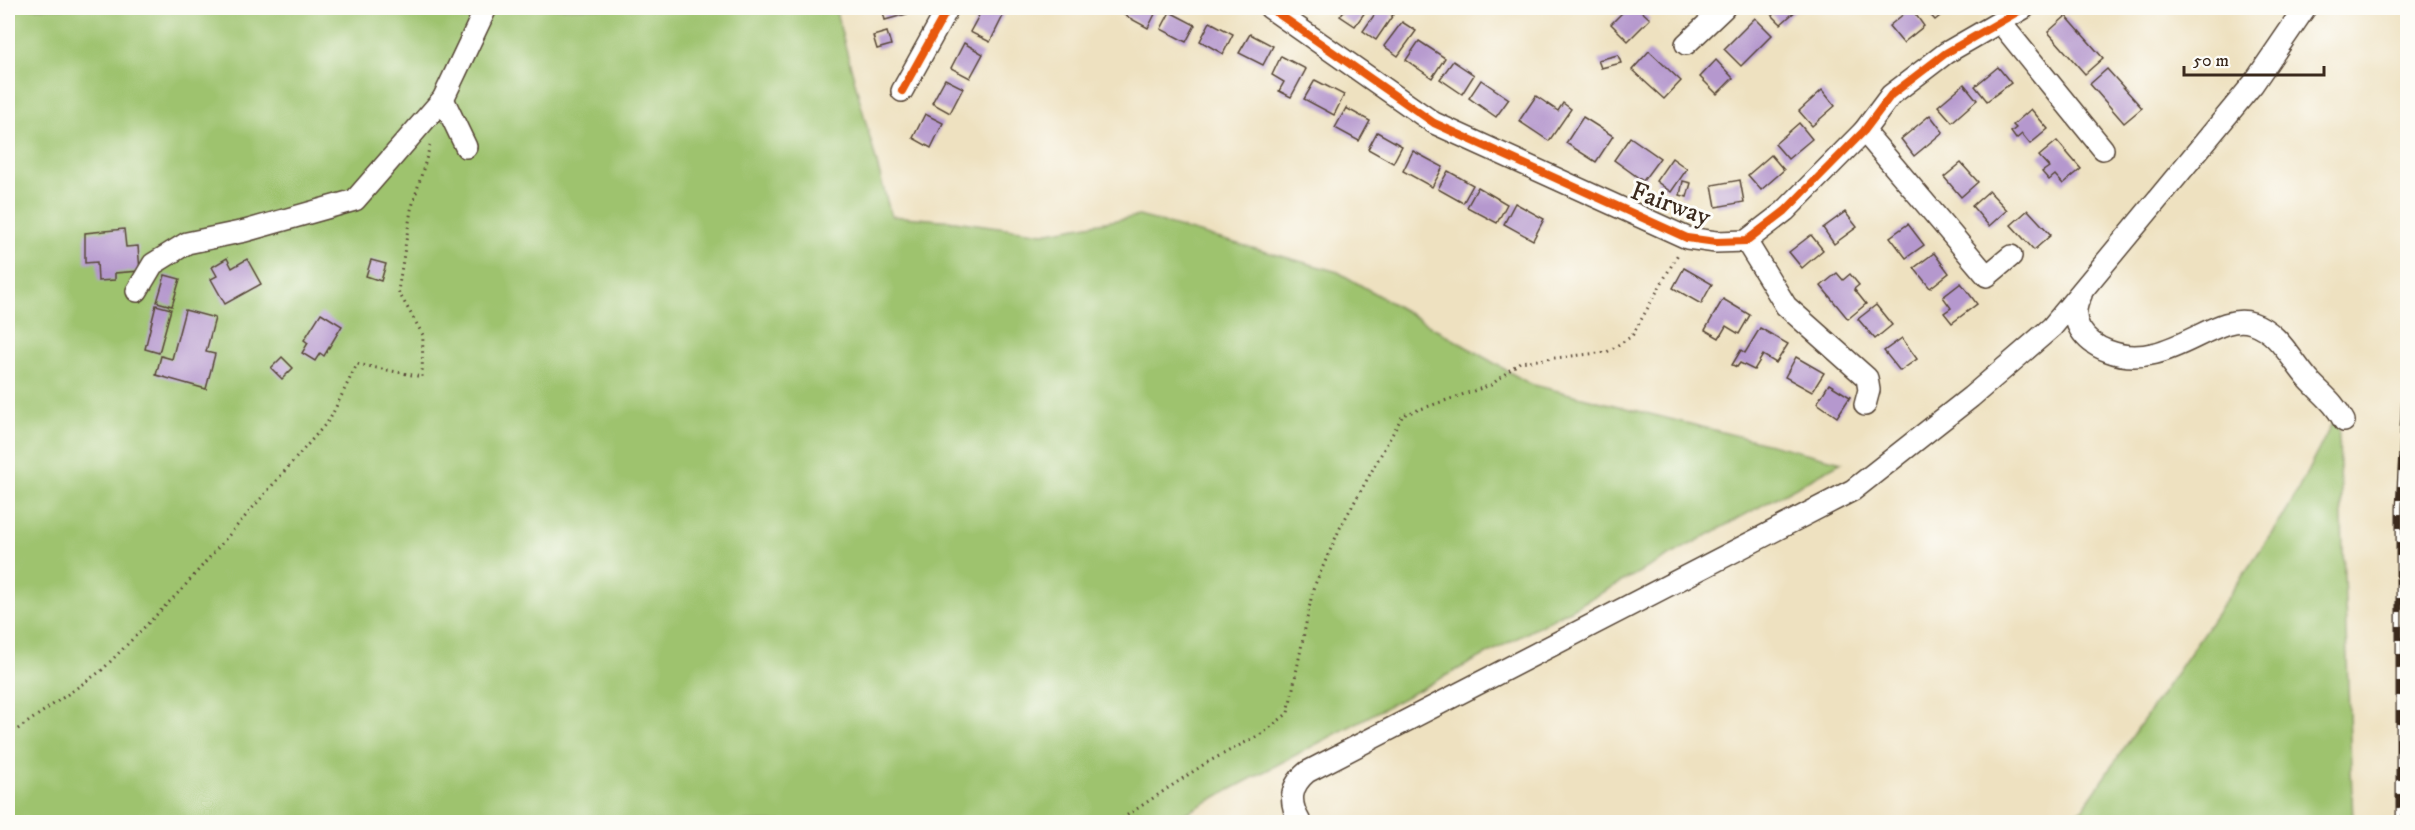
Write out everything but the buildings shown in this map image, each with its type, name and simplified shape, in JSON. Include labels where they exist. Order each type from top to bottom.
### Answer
[{"type":"street","points":[[137,291],[153,264],[187,243],[245,231],[355,200],[443,99],[486,8]]},
{"type":"street","points":[[902,91],[948,8]]},
{"type":"street","name":"Fairway","points":[[1270,8],[1434,123],[1687,238],[1716,242],[1746,241]]},
{"type":"street","points":[[1686,44],[1724,8]]},
{"type":"street","points":[[1865,405],[1869,390],[1867,378],[1785,306],[1746,241],[1785,211],[1864,130],[1891,95],[1946,53],[2024,8]]},
{"type":"street","points":[[1300,822],[1291,801],[1295,786],[1307,772],[1853,490],[1971,397],[2043,335],[2085,289],[2253,84],[2305,8]]},
{"type":"street","points":[[2000,22],[2103,149]]},
{"type":"street","points":[[443,99],[466,147]]},
{"type":"street","points":[[1864,130],[1987,276],[2011,256]]},
{"type":"street","points":[[2085,289],[2076,306],[2077,325],[2084,335],[2095,344],[2115,354],[2134,358],[2172,350],[2226,324],[2237,321],[2251,322],[2270,333],[2286,349],[2308,378],[2332,400],[2344,422]]},
{"type":"path","points":[[8,736],[101,671],[182,589],[330,419],[357,364],[422,377],[423,335],[398,291],[411,210],[430,143]]},
{"type":"path","points":[[1117,822],[1206,763],[1263,733],[1288,713],[1312,588],[1340,528],[1403,415],[1491,385],[1520,362],[1607,352],[1632,336],[1687,238]]},
{"type":"path","points":[[8,815],[13,822]]},
{"type":"green space","points":[[8,8],[835,8],[891,216],[955,221],[1043,233],[1139,216],[1338,272],[1530,384],[1842,462],[1555,618],[1169,822],[8,822]]},
{"type":"green space","points":[[2338,412],[2353,822],[2064,822],[2083,808],[2287,511]]},
{"type":"railway","points":[[2399,822],[2399,508],[2408,331]]},
{"type":"cycle path","points":[[902,91],[948,8]]},
{"type":"cycle path","points":[[1270,8],[1434,123],[1687,238],[1716,242],[1746,241],[1785,211],[1864,131],[1891,95],[1946,53],[2024,8]]}]
